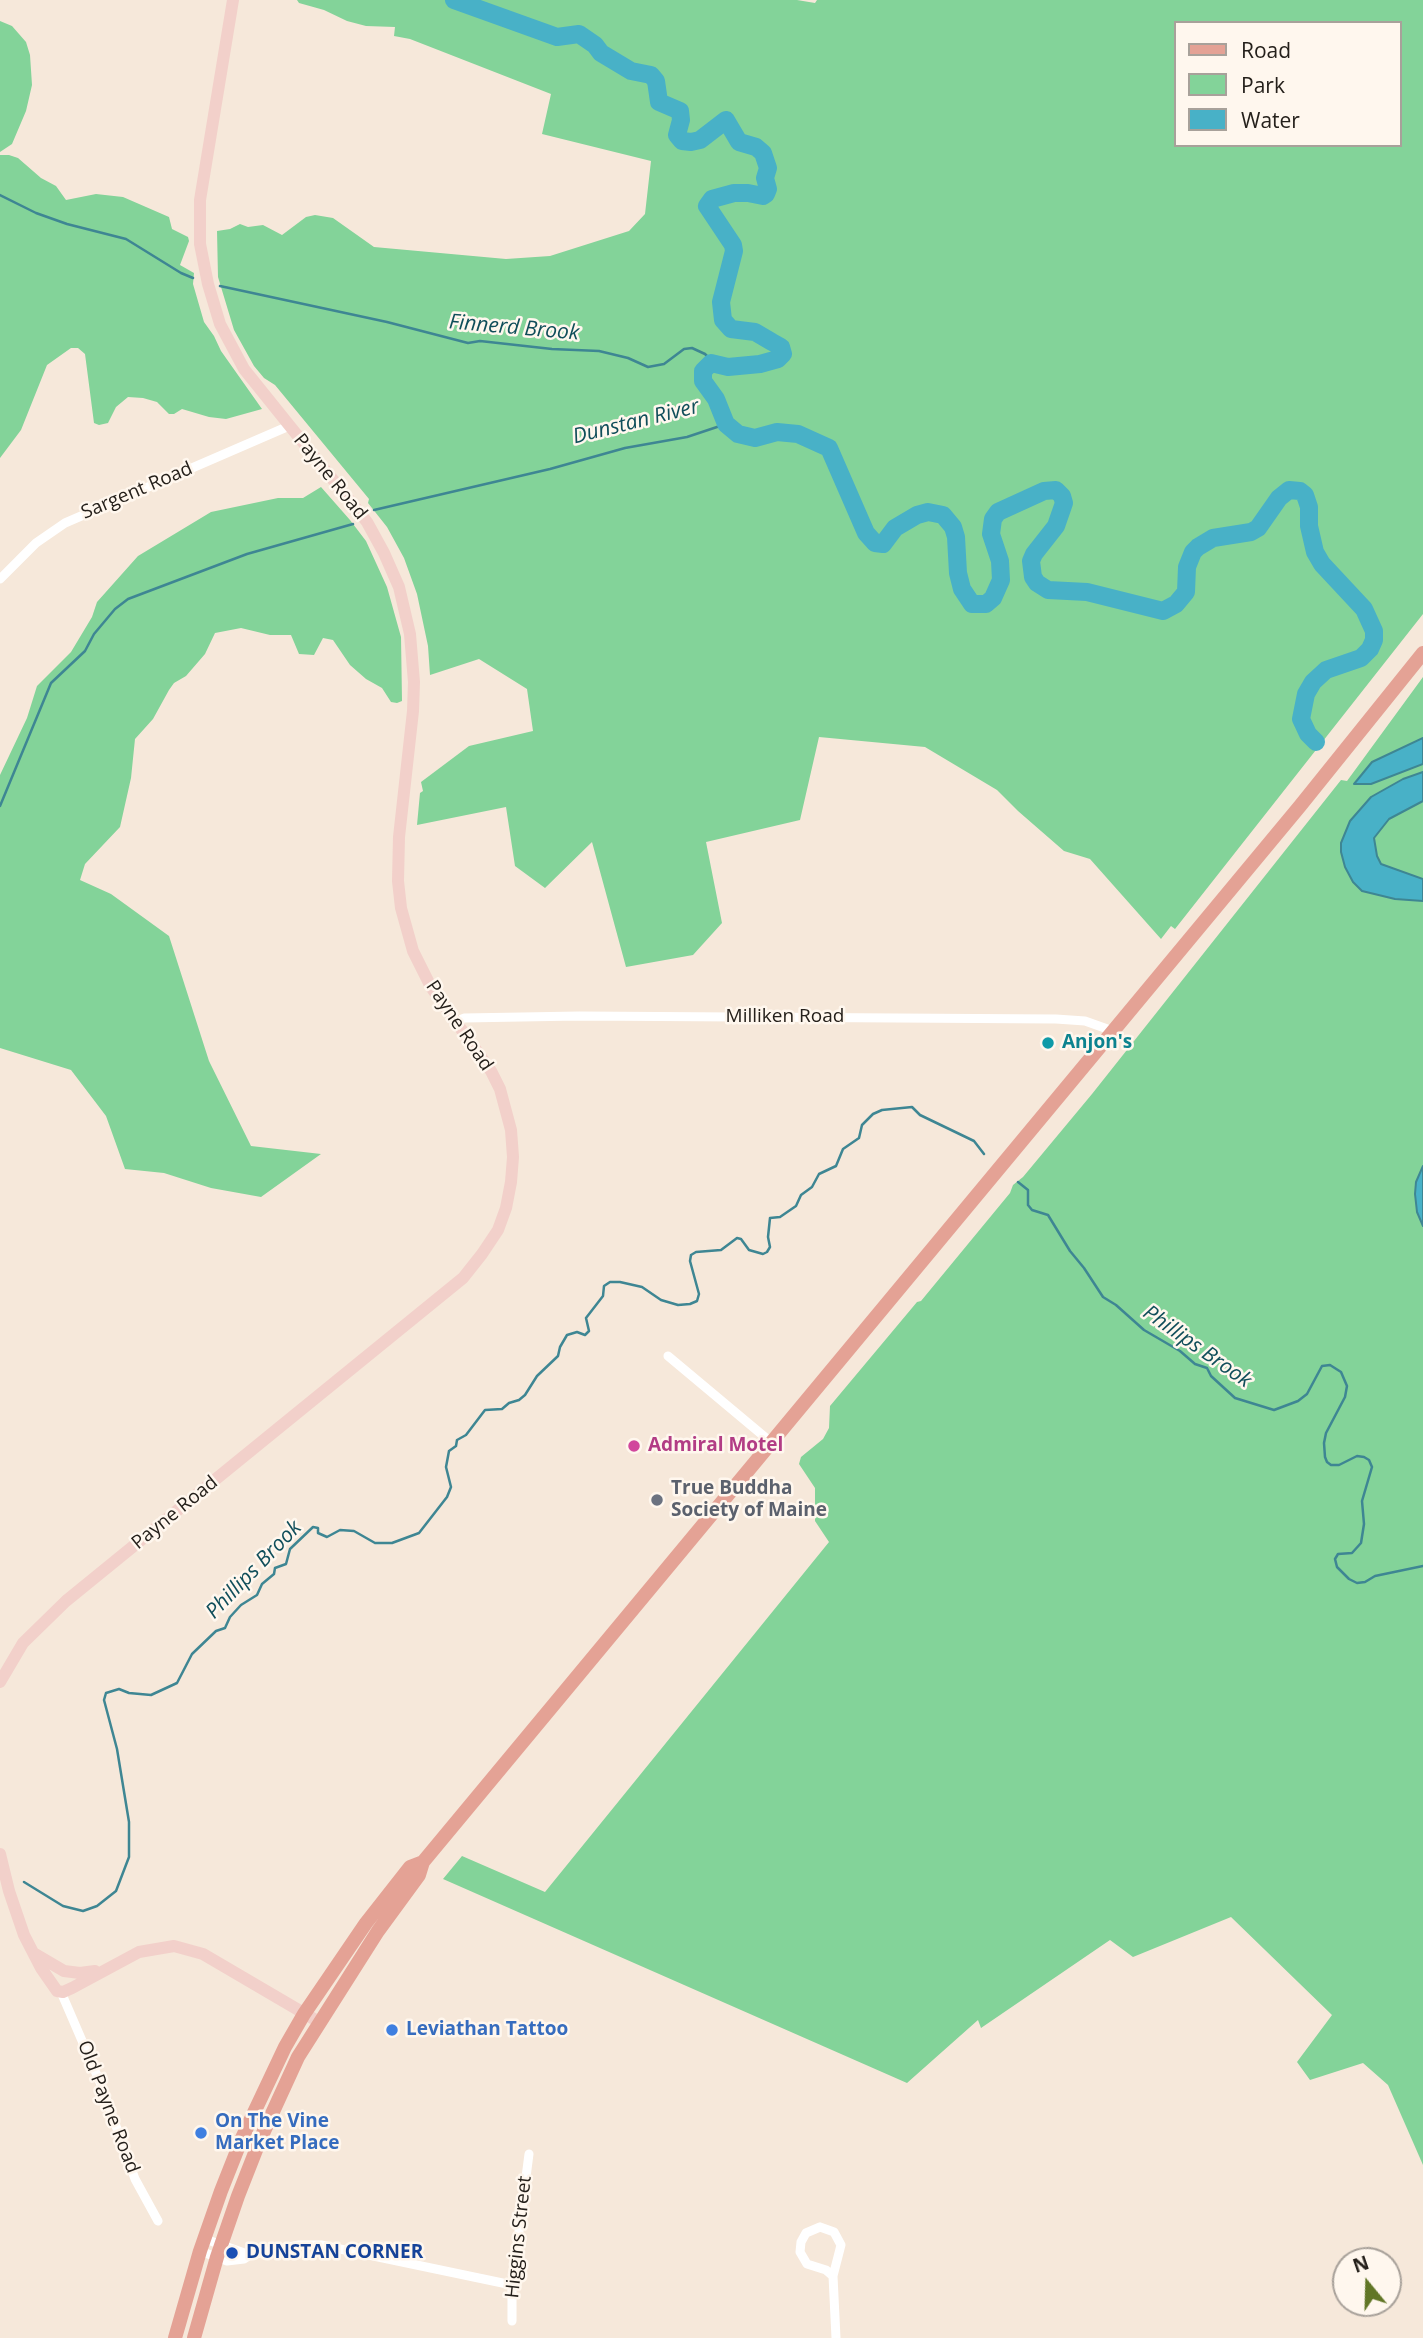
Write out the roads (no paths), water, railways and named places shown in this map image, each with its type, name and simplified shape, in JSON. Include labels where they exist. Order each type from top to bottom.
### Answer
[{"type":"main road","name":"Payne Road","points":[[0,1682],[17,1650],[47,1617],[469,1271],[488,1246],[503,1216],[509,1192],[513,1157],[505,1103],[496,1080],[431,988],[413,951],[403,920],[399,893],[399,836],[414,682],[410,634],[399,587],[367,522],[251,379],[231,346],[212,300],[202,255],[201,188],[233,0]]},
{"type":"main road","points":[[194,2338],[219,2251],[260,2140],[298,2057],[378,1931],[419,1875],[423,1862],[1291,817],[1423,653]]},
{"type":"main road","points":[[0,1854],[14,1908],[31,1950],[53,1986],[61,1992],[146,1950],[168,1946],[186,1948],[215,1961],[319,2022]]},
{"type":"main road","points":[[175,2338],[203,2245],[242,2138],[285,2047],[304,2014],[374,1912],[410,1867],[423,1862]]},
{"type":"main road","points":[[31,1950],[54,1967],[70,1973],[103,1969]]},
{"type":"street","name":"Sargent Road","points":[[0,579],[36,543],[65,523],[289,426]]},
{"type":"street","name":"Milliken Road","points":[[455,1022],[464,1018],[579,1016],[1056,1018],[1085,1021],[1113,1031]]},
{"type":"street","points":[[668,1356],[772,1443]]},
{"type":"street","name":"Old Payne Road","points":[[61,1992],[102,2087],[135,2179],[158,2221]]},
{"type":"street","name":"Higgins Street","points":[[512,2321],[512,2285],[529,2154]]},
{"type":"street","points":[[834,2276],[826,2270],[812,2267],[801,2256],[801,2242],[810,2230],[820,2227],[829,2229],[840,2240],[841,2250],[834,2276],[836,2338]]},
{"type":"street","points":[[203,2245],[219,2251],[227,2261],[299,2245],[321,2245],[512,2285]]},
{"type":"water","points":[[1423,738],[1423,764],[1371,784],[1354,784],[1372,762]]},
{"type":"water","points":[[1423,772],[1423,801],[1389,819],[1374,838],[1381,864],[1423,879],[1423,901],[1395,899],[1362,891],[1353,882],[1341,852],[1341,843],[1350,821],[1371,797],[1403,779]]},
{"type":"water","points":[[1423,1166],[1423,1226],[1417,1212],[1415,1194],[1416,1182]]},
{"type":"waterway","name":"Dunstan River","points":[[454,0],[557,37],[579,34],[595,45],[601,53],[631,71],[651,75],[656,81],[659,102],[680,111],[681,120],[677,135],[682,141],[700,140],[726,120],[739,142],[756,147],[763,153],[768,168],[765,178],[768,189],[766,194],[734,193],[712,199],[707,206],[733,245],[734,251],[721,302],[723,320],[731,329],[755,332],[781,347],[783,354],[778,359],[760,364],[728,367],[711,363],[703,371],[703,381],[716,399],[726,424],[738,434],[755,438],[777,432],[798,434],[829,448],[866,533],[875,543],[883,544],[895,528],[917,515],[928,512],[943,515],[953,527],[958,573],[962,589],[972,604],[986,604],[993,598],[1001,580],[1000,561],[991,534],[993,519],[998,512],[1044,491],[1056,490],[1064,503],[1056,526],[1031,561],[1033,577],[1037,583],[1048,590],[1087,592],[1163,611],[1176,604],[1186,592],[1187,567],[1198,547],[1213,538],[1251,532],[1258,528],[1279,498],[1289,490],[1300,491],[1305,495],[1315,552],[1322,564],[1364,609],[1374,631],[1370,649],[1361,658],[1326,670],[1313,682],[1306,694],[1301,719],[1308,734],[1316,742]]},
{"type":"waterway","name":"Finnerd Brook","points":[[0,195],[36,213],[67,224],[126,239],[193,278]]},
{"type":"waterway","name":"Finnerd Brook","points":[[220,286],[387,322],[468,343],[480,341],[599,351],[628,358],[648,367],[664,364],[684,349],[692,348],[705,354],[714,363]]},
{"type":"waterway","name":"Dunstan River","points":[[374,510],[550,469],[625,448],[687,437],[726,424]]},
{"type":"waterway","name":"Dunstan River","points":[[0,806],[51,683],[85,651],[94,634],[115,609],[128,599],[247,554],[353,524]]},
{"type":"waterway","name":"Phillips Brook","points":[[24,1882],[63,1906],[83,1911],[97,1906],[116,1891],[129,1857],[129,1822],[117,1749],[104,1700],[106,1693],[119,1689],[151,1695],[177,1683],[192,1654],[216,1631],[225,1628],[230,1617],[241,1605],[257,1595],[262,1584],[274,1574],[275,1568],[286,1564],[290,1549],[313,1527],[327,1537],[340,1530],[354,1531],[375,1543],[392,1543],[419,1533],[447,1497],[451,1487],[446,1467],[449,1451],[456,1446],[457,1440],[466,1435],[485,1410],[502,1409],[525,1395],[537,1376],[558,1356],[567,1335],[577,1332],[585,1335],[589,1331],[586,1318],[603,1296],[604,1286],[610,1282],[620,1282],[642,1287],[661,1300],[678,1305],[697,1301],[699,1294],[690,1261],[691,1255],[696,1252],[721,1250],[737,1238],[741,1239],[749,1250],[763,1254],[767,1252],[770,1247],[770,1218],[780,1217],[796,1206],[801,1195],[812,1187],[819,1174],[836,1166],[843,1149],[859,1138],[862,1125],[873,1114],[882,1110],[912,1107],[920,1115],[974,1141],[984,1154]]},
{"type":"waterway","name":"Phillips Brook","points":[[1018,1182],[1028,1190],[1028,1205],[1032,1210],[1048,1215],[1103,1297],[1144,1330],[1180,1351],[1195,1364],[1207,1368],[1211,1376],[1235,1398],[1274,1410],[1298,1401],[1307,1394],[1322,1366],[1330,1365],[1341,1372],[1347,1386],[1345,1397],[1326,1433],[1325,1457],[1331,1465],[1339,1465],[1357,1456],[1364,1457],[1372,1467],[1362,1501],[1364,1524],[1361,1543],[1352,1553],[1338,1554],[1335,1559],[1337,1567],[1357,1583],[1375,1576],[1423,1566]]},
{"type":"place","name":"Anjon's","points":[[1048,1043]]},
{"type":"place","name":"Admiral Motel","points":[[634,1446]]},
{"type":"place","name":"True Buddha Society of Maine","points":[[657,1500]]},
{"type":"place","name":"Leviathan Tattoo","points":[[392,2030]]},
{"type":"place","name":"On The Vine Market Place","points":[[201,2133]]},
{"type":"place","name":"DUNSTAN CORNER","points":[[232,2253]]}]
